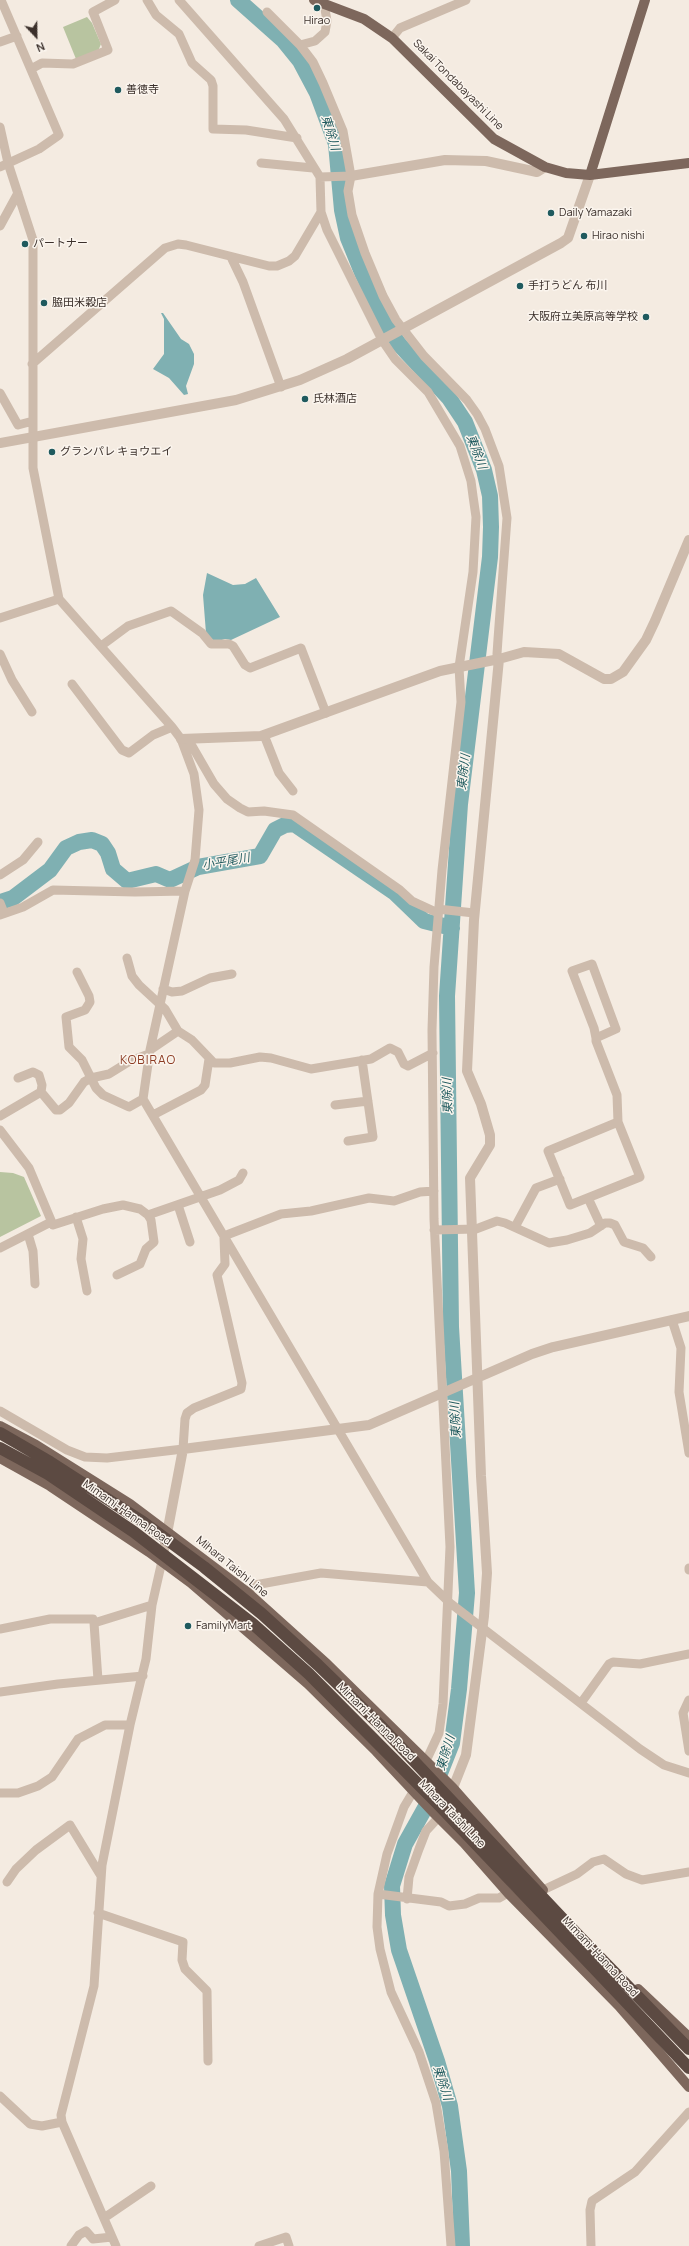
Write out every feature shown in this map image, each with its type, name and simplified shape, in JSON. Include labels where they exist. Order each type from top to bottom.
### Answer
[{"type":"highway","name":"Mimami-Hanna Road","points":[[0,1432],[50,1462],[143,1522],[204,1567],[279,1629],[379,1724],[579,1936],[689,2049]]},
{"type":"highway","name":"Mimami-Hanna Road","points":[[0,1448],[48,1474],[134,1532],[253,1624],[309,1674],[427,1792],[689,2068]]},
{"type":"main road","points":[[590,175],[645,0]]},
{"type":"main road","name":"Sakai Tondabayashi Line","points":[[319,2],[364,20],[392,38],[494,139],[545,167],[566,173],[590,175],[689,163]]},
{"type":"main road","name":"Mihara Taishi Line","points":[[0,1426],[88,1477],[168,1531],[247,1592],[327,1664],[452,1787],[543,1890],[623,1975],[689,2037]]},
{"type":"main road","name":"Mihara Taishi Line","points":[[0,1458],[50,1486],[191,1583],[308,1684],[376,1751],[436,1816],[464,1843],[508,1893],[619,2006],[689,2087]]},
{"type":"street","points":[[1,0],[58,135],[39,149],[4,165]]},
{"type":"street","points":[[31,68],[42,64],[73,64],[108,50],[93,12],[115,0]]},
{"type":"street","points":[[147,0],[156,15],[178,34],[192,63],[211,80],[213,86],[213,129],[246,130],[297,138]]},
{"type":"street","points":[[179,0],[284,119],[297,138],[313,168],[322,177],[321,212],[326,230],[395,359],[432,398],[460,446],[471,481],[476,516],[474,572],[461,667],[461,702],[438,911],[434,967],[432,1053],[434,1230],[450,1547],[450,1602],[446,1671],[440,1726],[439,1733],[428,1763]]},
{"type":"street","points":[[392,38],[400,28],[466,0]]},
{"type":"street","points":[[300,45],[314,41],[325,32],[327,21],[319,2]]},
{"type":"street","points":[[267,12],[300,45],[313,62],[333,103],[343,131],[348,192],[357,234],[383,296],[401,330],[467,400],[486,429],[499,466],[507,518],[497,654],[474,913],[467,1071],[481,1104],[490,1135],[490,1145],[470,1178],[487,1573],[479,1625],[466,1755],[452,1787]]},
{"type":"street","points":[[0,42],[17,36]]},
{"type":"street","points":[[0,127],[4,165],[18,193],[33,240],[33,468],[59,599],[185,739],[214,784],[227,799],[248,812],[293,815],[400,890],[412,901],[438,911],[474,913]]},
{"type":"street","points":[[322,177],[347,176],[445,160],[486,161],[537,172],[545,167]]},
{"type":"street","points":[[261,162],[313,168]]},
{"type":"street","points":[[0,443],[236,400],[281,387],[333,365],[544,253],[568,238],[590,175]]},
{"type":"street","points":[[0,226],[18,193]]},
{"type":"street","points":[[32,364],[165,248],[178,244],[186,245],[269,266],[283,265],[295,256],[321,212]]},
{"type":"street","points":[[231,256],[243,282],[281,387]]},
{"type":"street","points":[[0,394],[18,425],[32,421]]},
{"type":"street","points":[[185,739],[264,735],[406,682],[524,652],[559,654],[604,679],[611,679],[623,672],[646,640],[689,540]]},
{"type":"street","points":[[0,618],[59,599]]},
{"type":"street","points":[[101,646],[128,626],[171,611],[202,633],[211,644],[229,644],[233,646],[245,665],[250,668],[301,648],[326,712]]},
{"type":"street","points":[[0,654],[12,680],[32,712]]},
{"type":"street","points":[[72,684],[122,750],[128,753],[153,735],[172,726]]},
{"type":"street","points":[[264,735],[279,773],[293,791]]},
{"type":"street","points":[[185,739],[194,774],[199,810],[195,860],[185,891],[149,1052],[143,1099],[428,1582],[479,1625],[652,1757],[664,1765],[689,1774]]},
{"type":"street","points":[[0,876],[23,860],[38,842]]},
{"type":"street","points":[[0,904],[2,914],[23,907],[53,890],[135,892],[185,891]]},
{"type":"street","points":[[127,958],[136,980],[146,993],[166,1008],[178,1031],[201,1049],[209,1059],[219,1064],[260,1058],[271,1058],[311,1069],[371,1059],[390,1048],[398,1052],[404,1064],[408,1066],[432,1053]]},
{"type":"street","points":[[596,1038],[616,1029],[592,964],[572,971],[594,1028],[596,1038],[617,1094],[618,1122],[640,1177],[570,1205],[548,1152],[618,1122]]},
{"type":"street","points":[[77,972],[89,996],[90,1002],[85,1010],[66,1018],[67,1040],[69,1047],[82,1060],[96,1088],[103,1095],[129,1107],[143,1099]]},
{"type":"street","points":[[163,990],[172,992],[182,991],[210,978],[232,974]]},
{"type":"street","points":[[18,1078],[33,1072],[39,1075],[42,1085],[41,1092],[56,1110],[60,1110],[69,1103],[84,1082],[91,1078],[109,1074],[130,1061],[149,1052],[178,1031]]},
{"type":"street","points":[[153,1115],[201,1090],[206,1080],[209,1059]]},
{"type":"street","points":[[348,1141],[373,1137],[362,1060]]},
{"type":"street","points":[[0,1116],[41,1092]]},
{"type":"street","points":[[335,1106],[368,1101]]},
{"type":"street","points":[[0,1130],[29,1168],[53,1225],[76,1217],[123,1205],[140,1209],[148,1215],[153,1228],[154,1242],[146,1250],[140,1264],[117,1275]]},
{"type":"street","points":[[148,1215],[202,1197],[233,1184],[244,1173]]},
{"type":"street","points":[[515,1228],[536,1188],[560,1179]]},
{"type":"street","points":[[224,1236],[280,1214],[311,1211],[369,1198],[394,1201],[420,1192],[434,1191]]},
{"type":"street","points":[[588,1198],[601,1226]]},
{"type":"street","points":[[178,1205],[190,1242]]},
{"type":"street","points":[[76,1217],[83,1239],[81,1259],[87,1291]]},
{"type":"street","points":[[434,1230],[476,1229],[497,1221],[549,1243],[567,1240],[610,1223],[615,1226],[624,1242],[643,1248],[651,1257]]},
{"type":"street","points":[[0,1248],[51,1222]]},
{"type":"street","points":[[28,1234],[33,1252],[35,1284]]},
{"type":"street","points":[[116,2246],[62,2122],[61,2115],[94,1986],[101,1876],[130,1725],[143,1676],[152,1605],[162,1562],[183,1449],[184,1419],[187,1413],[194,1408],[241,1389],[242,1383],[217,1275],[225,1264],[224,1236]]},
{"type":"street","points":[[0,1410],[67,1450],[85,1457],[107,1458],[339,1430],[368,1425],[467,1380],[553,1347],[689,1316]]},
{"type":"street","points":[[672,1320],[681,1348],[679,1392],[689,1453]]},
{"type":"street","points":[[247,1592],[255,1585],[320,1573],[428,1582]]},
{"type":"street","points":[[94,1623],[152,1605]]},
{"type":"street","points":[[0,1629],[50,1619],[93,1619],[98,1680]]},
{"type":"street","points":[[581,1703],[608,1664],[614,1662],[640,1664],[689,1654]]},
{"type":"street","points":[[0,1692],[143,1676]]},
{"type":"street","points":[[689,1700],[683,1713],[687,1722],[689,1751]]},
{"type":"street","points":[[0,1793],[18,1793],[38,1786],[52,1777],[78,1739],[105,1725],[130,1725]]},
{"type":"street","points":[[416,1794],[404,1807],[387,1854],[378,1894],[377,1927],[385,1972],[391,1992],[421,2058],[441,2126],[451,2246]]},
{"type":"street","points":[[407,1899],[409,1877],[419,1848],[426,1831],[436,1816]]},
{"type":"street","points":[[7,1882],[16,1869],[36,1850],[70,1826],[101,1876]]},
{"type":"street","points":[[543,1890],[577,1874],[593,1862],[604,1859],[626,1874],[642,1880],[689,1872]]},
{"type":"street","points":[[378,1894],[407,1899],[441,1902],[449,1906],[465,1904],[478,1898],[499,1898],[508,1893]]},
{"type":"street","points":[[98,1913],[182,1942],[182,1960],[185,1969],[207,1991],[208,2061]]},
{"type":"street","points":[[0,2096],[30,2124],[42,2126],[62,2122]]},
{"type":"street","points":[[591,2246],[590,2210],[592,2201],[635,2172],[689,2112]]},
{"type":"street","points":[[104,2218],[151,2186]]},
{"type":"street","points":[[71,2246],[79,2234],[86,2231],[94,2239],[112,2237]]},
{"type":"street","points":[[259,2246],[286,2237],[289,2246]]},
{"type":"green space","points":[[87,17],[92,23],[101,44],[98,51],[76,59],[63,27]]},
{"type":"green space","points":[[0,1172],[13,1173],[24,1177],[41,1216],[0,1237]]},
{"type":"water","points":[[161,313],[163,313],[181,339],[189,344],[194,354],[194,364],[186,386],[188,394],[184,395],[169,378],[153,369],[164,354],[164,319]]},
{"type":"water","points":[[207,573],[233,585],[245,584],[256,578],[280,617],[231,640],[225,639],[215,642],[206,633],[203,595]]},
{"type":"waterway","name":"東除川","points":[[238,0],[283,40],[300,61],[317,93],[336,144],[342,210],[348,238],[363,275],[386,325],[399,344],[449,398],[465,422],[484,470],[490,496],[490,557],[460,804],[447,996],[451,1327],[467,1593],[459,1689],[452,1743],[429,1801],[405,1844],[392,1886],[393,1915],[399,1950],[437,2061],[450,2106],[459,2171],[462,2246]]},
{"type":"waterway","name":"小平尾川","points":[[0,902],[13,898],[50,870],[66,848],[79,842],[92,840],[102,844],[108,853],[113,869],[127,881],[156,874],[170,880],[198,867],[260,856],[275,830],[285,825],[294,824],[395,893],[424,921],[452,928]]},
{"type":"place","name":"Hirao","points":[[317,8]]},
{"type":"place","name":"善徳寺","points":[[118,90]]},
{"type":"place","name":"Daily Yamazaki","points":[[551,213]]},
{"type":"place","name":"Hirao nishi","points":[[584,236]]},
{"type":"place","name":"パートナー","points":[[25,244]]},
{"type":"place","name":"手打うどん 布川","points":[[520,286]]},
{"type":"place","name":"脇田米穀店","points":[[44,303]]},
{"type":"place","name":"大阪府立美原高等学校","points":[[646,317]]},
{"type":"place","name":"氏林酒店","points":[[305,399]]},
{"type":"place","name":"グランパレ キョウエイ","points":[[52,452]]},
{"type":"place","name":"FamilyMart","points":[[188,1626]]},
{"type":"district","name":"KOBIRAO","points":[[148,1061]]}]
